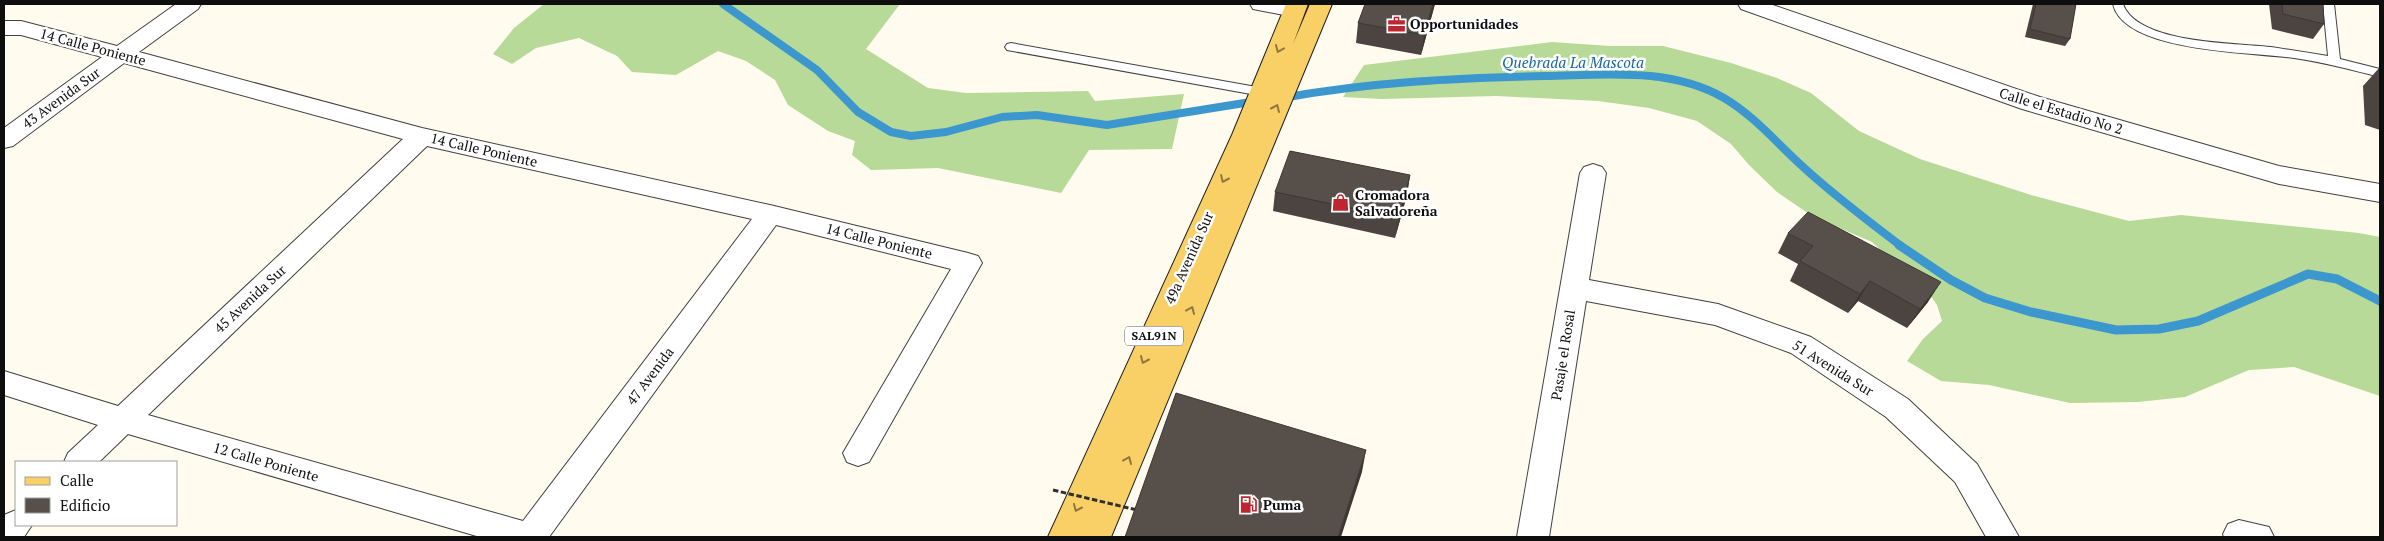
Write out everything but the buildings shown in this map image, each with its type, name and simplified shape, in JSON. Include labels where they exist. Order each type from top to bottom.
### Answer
[{"type":"main road","name":"49a Avenida Sur","points":[[1064,537],[1255,134],[1287,83],[1321,4]]},
{"type":"main road","name":"49a Avenida Sur","points":[[1096,537],[1255,134],[1261,94],[1295,7]]},
{"type":"street","name":"43 Avenida Sur","points":[[4,140],[190,4]]},
{"type":"street","points":[[1261,4],[1295,7]]},
{"type":"street","name":"Calle el Estadio No 2","points":[[1750,4],[2031,103],[2279,175],[2380,193]]},
{"type":"street","name":"14 Calle Poniente","points":[[4,28],[22,28],[422,136],[770,214],[968,262],[858,453]]},
{"type":"street","name":"45 Avenida Sur","points":[[80,461],[422,136]]},
{"type":"street","name":"Pasaje el Rosal","points":[[1533,537],[1593,173]]},
{"type":"street","name":"47 Avenida","points":[[529,537],[770,214]]},
{"type":"street","name":"51 Avenida Sur","points":[[1574,288],[1718,315],[1801,345],[1897,408],[1966,473],[2003,537]]},
{"type":"street","name":"12 Calle Poniente","points":[[4,383],[122,420],[529,537]]},
{"type":"street","points":[[4,536],[15,525]]},
{"type":"lane","points":[[2118,4],[2118,8],[2125,18],[2132,23],[2172,38],[2206,46],[2269,51],[2334,61],[2380,73]]},
{"type":"lane","points":[[2330,4],[2334,61]]},
{"type":"lane","points":[[1011,47],[1261,94]]},
{"type":"path","points":[[1053,490],[1138,510]]},
{"type":"green space","points":[[544,4],[900,4],[866,49],[928,88],[966,93],[1088,91],[1095,101],[1184,94],[1172,149],[1089,150],[1061,193],[938,168],[871,170],[852,155],[855,141],[828,131],[788,105],[775,80],[746,61],[718,51],[676,75],[632,72],[617,56],[579,38],[536,48],[512,64],[493,54],[514,28]]},
{"type":"green space","points":[[1552,42],[1610,46],[1663,46],[1731,63],[1777,78],[1811,93],[1859,131],[1920,159],[2031,195],[2129,221],[2181,215],[2359,233],[2380,237],[2380,396],[2294,367],[2249,370],[2185,397],[2138,402],[2070,403],[1989,385],[1941,381],[1907,361],[1923,339],[1942,321],[1937,305],[1921,282],[1896,265],[1872,242],[1812,216],[1777,192],[1749,165],[1731,144],[1697,121],[1649,108],[1598,101],[1496,96],[1382,99],[1343,97],[1364,65]]},
{"type":"waterway","name":"Quebrada La Mascota","points":[[723,4],[817,70],[858,112],[891,132],[911,136],[946,132],[1002,117],[1037,115],[1107,125],[1257,101]]},
{"type":"waterway","name":"Quebrada La Mascota","points":[[1282,98],[1348,88],[1480,78],[1614,74],[1660,77],[1682,81],[1724,98],[1745,112],[1825,186],[1901,246]]},
{"type":"waterway","name":"Quebrada La Mascota","points":[[1899,245],[1951,280],[1985,298],[2031,312],[2116,330],[2159,329],[2198,321],[2308,274],[2337,279],[2380,301]]},
{"type":"place","name":"Opportunidades","points":[[1396,24]]},
{"type":"place","name":"Cromadora Salvadoreña","points":[[1341,203]]},
{"type":"place","name":"Puma","points":[[1249,505]]}]
